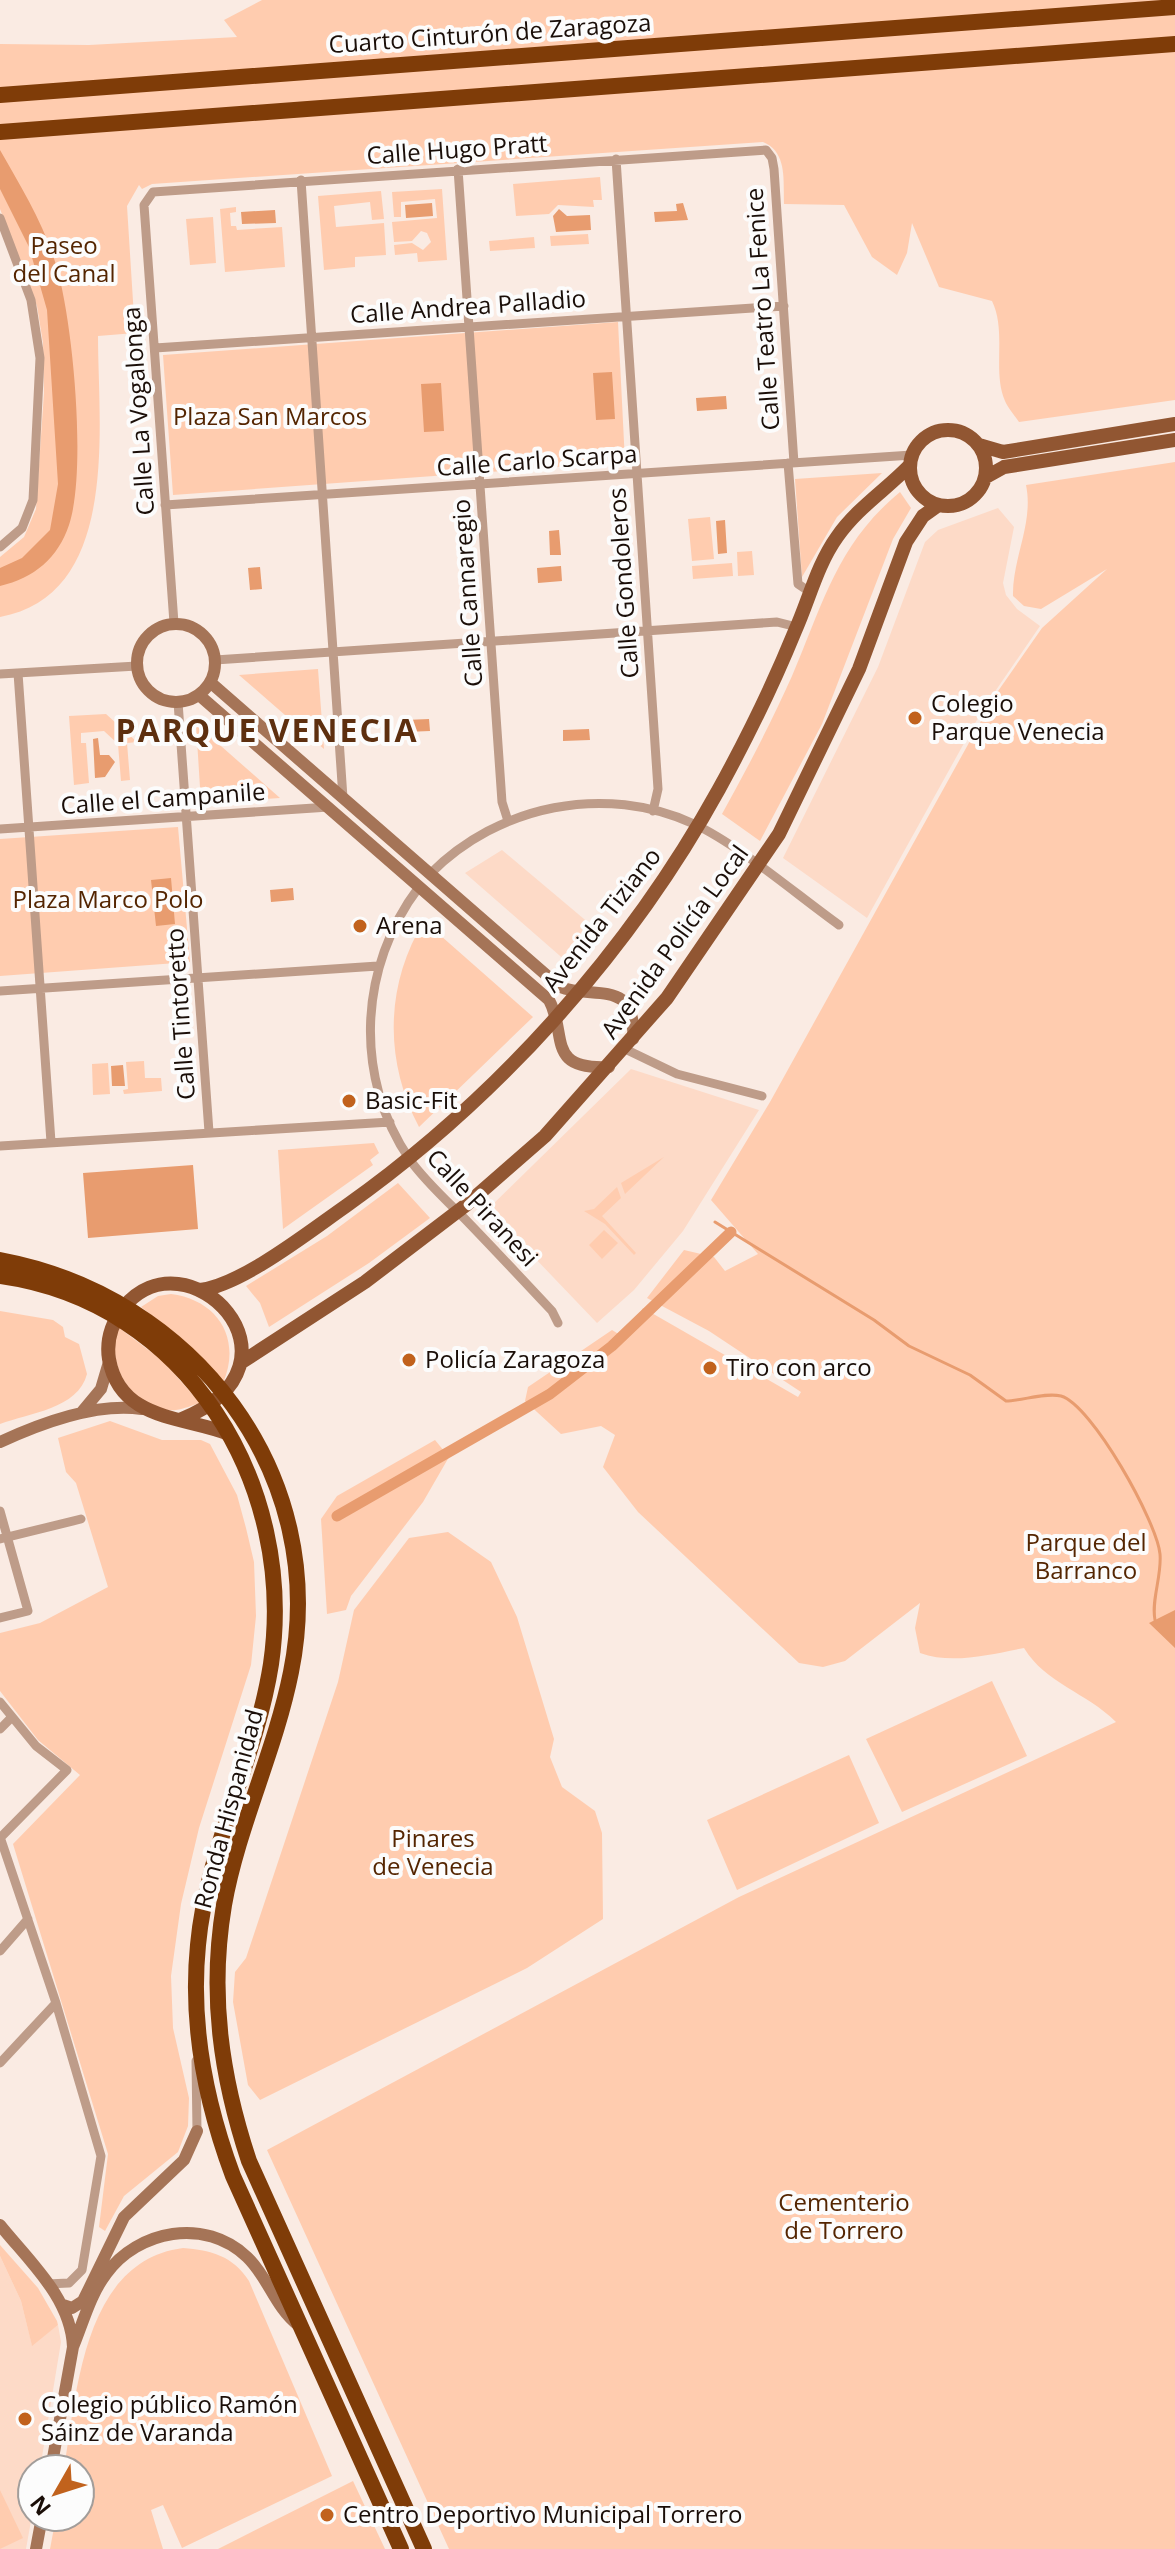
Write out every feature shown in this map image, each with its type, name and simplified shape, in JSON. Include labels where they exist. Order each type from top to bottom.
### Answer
[{"type":"highway","name":"Cuarto Cinturón de Zaragoza","points":[[8,95],[1175,7]]},
{"type":"highway","points":[[0,132],[1175,44]]},
{"type":"highway","name":"Ronda Hispanidad","points":[[0,1260],[65,1276],[120,1312]]},
{"type":"highway","name":"Ronda Hispanidad","points":[[0,1276],[60,1292],[155,1325],[187,1352],[218,1399],[251,1431],[285,1512],[297,1588],[297,1624],[291,1671],[224,1905],[217,1983],[222,2063],[231,2106],[253,2170],[424,2549]]},
{"type":"highway","name":"Ronda Hispanidad","points":[[218,1399],[229,1434],[253,1483],[273,1552],[276,1625],[261,1708],[218,1839],[203,1901],[197,1947],[199,2050],[224,2153],[298,2325],[401,2549]]},
{"type":"main road","points":[[1175,424],[1003,452],[979,445],[963,433],[945,430],[927,436],[911,460],[919,493],[937,506],[967,502],[986,477],[1004,467],[1175,440]]},
{"type":"main road","points":[[979,445],[986,477]]},
{"type":"main road","name":"Avenida Tiziano","points":[[200,1290],[218,1287],[277,1252],[408,1157],[492,1083],[579,989],[650,899],[697,826],[756,719],[822,561],[843,529],[911,460]]},
{"type":"main road","name":"Avenida Policía Local","points":[[242,1362],[365,1282],[458,1212],[545,1136],[629,1044],[697,957],[758,868],[833,729],[874,632],[906,542],[923,516],[937,506]]},
{"type":"main road","points":[[182,1419],[218,1399],[236,1379],[242,1362],[242,1341],[236,1323],[218,1300],[200,1290],[168,1285],[152,1287],[120,1312],[109,1335],[109,1362],[121,1387],[142,1409],[229,1434]]},
{"type":"street","name":"Calle Hugo Pratt","points":[[148,196],[159,190],[458,169],[752,149],[769,153]]},
{"type":"street","name":"Calle Teatro La Fenice","points":[[769,153],[773,163],[784,306],[798,584],[810,592]]},
{"type":"street","name":"Calle Gondoleros","points":[[616,159],[658,789],[653,811]]},
{"type":"street","name":"Calle Cannaregio","points":[[458,169],[502,802],[508,821]]},
{"type":"street","points":[[301,180],[343,798]]},
{"type":"street","name":"Calle La Vogalonga","points":[[148,196],[144,205],[174,623]]},
{"type":"street","points":[[0,218],[31,300],[40,358],[33,500],[22,528],[0,547]]},
{"type":"street","name":"Calle Andrea Palladio","points":[[155,348],[784,306]]},
{"type":"street","name":"Calle Carlo Scarpa","points":[[165,505],[791,463],[911,460]]},
{"type":"street","points":[[215,660],[777,622],[797,627]]},
{"type":"street","points":[[174,623],[199,631],[210,644],[215,660],[210,682],[199,695],[178,702],[163,700],[150,692],[141,680],[137,666],[140,647],[149,635],[174,623]]},
{"type":"street","points":[[0,674],[137,666]]},
{"type":"street","points":[[18,673],[51,1142]]},
{"type":"street","points":[[210,682],[560,987],[606,992],[622,1001],[631,1017],[629,1044],[677,1074],[762,1096]]},
{"type":"street","points":[[199,695],[549,1000],[560,1045],[572,1060],[589,1067],[609,1067]]},
{"type":"street","name":"Calle Tintoretto","points":[[178,702],[209,1132]]},
{"type":"street","points":[[430,874],[464,845],[508,821],[545,808],[577,803],[609,803],[653,811],[697,826],[839,925]]},
{"type":"street","name":"Calle el Campanile","points":[[0,829],[187,819],[329,807]]},
{"type":"street","name":"Calle Piranesi","points":[[419,887],[397,919],[378,966],[370,1035],[376,1084],[390,1122],[408,1157],[552,1311],[558,1323]]},
{"type":"street","points":[[0,991],[378,966]]},
{"type":"street","points":[[0,1146],[390,1122]]},
{"type":"street","points":[[81,1413],[101,1389],[109,1362]]},
{"type":"street","points":[[0,1442],[81,1413],[119,1407],[142,1409]]},
{"type":"street","points":[[0,1511],[4,1538],[28,1611],[0,1618]]},
{"type":"street","points":[[4,1538],[81,1519]]},
{"type":"street","points":[[0,1702],[36,1746],[67,1770],[0,1837],[56,2003],[101,2163],[82,2270],[69,2283],[47,2284]]},
{"type":"street","points":[[0,1729],[11,1718]]},
{"type":"street","points":[[0,1951],[28,1919]]},
{"type":"street","points":[[0,2063],[56,2003]]},
{"type":"street","points":[[63,2305],[72,2308],[83,2301],[124,2217],[184,2160],[197,2131],[196,2068],[199,2050]]},
{"type":"street","points":[[0,2225],[63,2305],[73,2347]]},
{"type":"street","points":[[54,2453],[73,2347],[96,2291],[111,2267],[141,2243],[174,2233],[215,2237],[240,2251],[266,2280],[285,2313],[298,2325]]},
{"type":"street","points":[[0,2234],[15,2244]]},
{"type":"shaded area","points":[[0,150],[39,220],[56,265],[68,321],[76,395],[77,469],[69,525],[58,547],[34,572],[0,586],[0,568],[22,558],[50,530],[58,484],[47,310],[29,247],[0,189]]},
{"type":"shaded area","points":[[432,203],[433,216],[406,218],[405,205]]},
{"type":"shaded area","points":[[683,203],[688,220],[655,222],[654,212],[677,211],[676,204]]},
{"type":"shaded area","points":[[559,209],[567,216],[590,215],[591,230],[556,232],[553,216]]},
{"type":"shaded area","points":[[275,210],[276,223],[242,224],[241,212]]},
{"type":"shaded area","points":[[612,372],[615,419],[596,420],[593,373]]},
{"type":"shaded area","points":[[441,383],[444,431],[424,432],[421,384]]},
{"type":"shaded area","points":[[726,396],[727,409],[697,411],[696,398]]},
{"type":"shaded area","name":"Colegio Parque Venecia","points":[[998,508],[1014,527],[1003,583],[1006,595],[1017,609],[1040,626],[983,709],[867,918],[783,858],[878,667],[925,542],[938,530]]},
{"type":"shaded area","points":[[725,520],[727,553],[718,554],[716,521]]},
{"type":"shaded area","points":[[559,530],[561,555],[550,555],[549,531]]},
{"type":"shaded area","points":[[561,566],[562,581],[538,583],[537,568]]},
{"type":"shaded area","points":[[260,567],[262,589],[250,590],[248,568]]},
{"type":"shaded area","points":[[429,719],[430,731],[406,732],[405,720]]},
{"type":"shaded area","points":[[589,729],[590,740],[563,741],[563,730]]},
{"type":"shaded area","points":[[98,738],[100,755],[109,755],[115,762],[105,777],[95,778],[93,739]]},
{"type":"shaded area","points":[[502,850],[603,935],[575,969],[465,873]]},
{"type":"shaded area","points":[[171,878],[175,924],[156,926],[151,880]]},
{"type":"shaded area","points":[[293,888],[294,900],[271,902],[270,890]]},
{"type":"shaded area","points":[[123,1065],[125,1086],[112,1086],[111,1066]]},
{"type":"shaded area","points":[[631,1069],[759,1110],[683,1231],[634,1290],[597,1323],[488,1209]]},
{"type":"shaded area","points":[[193,1165],[198,1229],[88,1238],[83,1173]]},
{"type":"shaded area","points":[[1175,1610],[1175,1648],[1149,1623]]},
{"type":"shaded area","name":"Colegio público Ramón Sáinz de Varanda","points":[[0,2256],[21,2301],[32,2345],[58,2325],[61,2342],[43,2453],[16,2453],[16,2533],[29,2533],[26,2549],[0,2549]]},
{"type":"green space","name":"Paseo del Canal","points":[[262,0],[1175,0],[1175,400],[1019,422],[1006,404],[1001,389],[999,325],[992,301],[939,287],[912,223],[907,253],[897,275],[872,257],[844,205],[784,204],[784,177],[780,160],[777,153],[763,142],[152,184],[142,189],[139,185],[127,206],[135,333],[98,336],[99,459],[94,502],[84,542],[66,576],[39,602],[0,617],[0,557],[24,537],[36,509],[44,393],[43,343],[37,306],[0,209],[0,44],[89,45],[237,37],[224,20]]},
{"type":"green space","points":[[600,177],[602,200],[593,200],[594,207],[558,205],[549,214],[516,216],[513,184]]},
{"type":"green space","points":[[442,189],[447,260],[418,262],[417,253],[395,255],[394,245],[412,243],[423,250],[431,242],[427,233],[421,231],[412,241],[394,242],[392,222],[437,218],[435,199],[401,202],[401,217],[394,217],[392,192]]},
{"type":"green space","points":[[381,191],[384,219],[372,220],[370,202],[334,206],[336,227],[384,223],[386,255],[355,257],[355,267],[324,270],[318,196]]},
{"type":"green space","points":[[236,207],[236,212],[230,213],[231,226],[236,226],[237,230],[282,227],[285,267],[225,272],[220,209]]},
{"type":"green space","points":[[213,217],[216,263],[190,265],[186,219]]},
{"type":"green space","points":[[588,234],[589,244],[551,246],[550,236]]},
{"type":"green space","points":[[534,237],[535,248],[490,251],[489,241]]},
{"type":"green space","name":"Plaza San Marcos","points":[[618,322],[625,462],[173,495],[163,355]]},
{"type":"green space","points":[[1175,462],[1175,2549],[449,2549],[267,2150],[739,1897],[1116,1722],[1043,1671],[1024,1648],[959,1658],[920,1653],[915,1628],[920,1603],[845,1661],[823,1667],[799,1663],[638,1512],[603,1467],[615,1435],[601,1426],[561,1434],[525,1401],[528,1387],[612,1330],[625,1338],[643,1308],[798,1397],[801,1392],[709,1331],[647,1298],[684,1250],[714,1257],[725,1271],[758,1254],[711,1200],[770,1102],[996,694],[1042,628],[1107,569],[1041,609],[1024,606],[1013,596],[1027,513],[1026,485]]},
{"type":"green space","points":[[882,473],[837,517],[802,577],[795,479]]},
{"type":"green space","points":[[900,492],[911,508],[893,539],[822,724],[760,841],[722,814],[776,711],[846,554],[879,512]]},
{"type":"green space","points":[[710,517],[714,559],[692,561],[688,519]]},
{"type":"green space","points":[[752,551],[754,575],[738,576],[737,552]]},
{"type":"green space","points":[[732,563],[733,576],[693,579],[692,566]]},
{"type":"green space","points":[[318,669],[324,749],[239,675]]},
{"type":"green space","points":[[106,714],[137,742],[127,743],[130,780],[121,781],[118,744],[104,731],[81,733],[81,743],[86,743],[89,783],[74,785],[69,716]]},
{"type":"green space","points":[[196,724],[280,798],[201,803]]},
{"type":"green space","name":"Plaza Marco Polo","points":[[178,827],[190,962],[0,976],[0,839]]},
{"type":"green space","points":[[424,921],[533,1017],[419,1127],[400,1076],[394,1023],[402,971]]},
{"type":"green space","points":[[144,1061],[145,1078],[161,1078],[162,1091],[124,1094],[123,1090],[128,1089],[126,1062]]},
{"type":"green space","points":[[108,1063],[110,1094],[93,1095],[92,1064]]},
{"type":"green space","points":[[374,1143],[379,1153],[370,1160],[373,1165],[283,1229],[278,1150]]},
{"type":"green space","points":[[664,1157],[625,1194],[621,1183]]},
{"type":"green space","points":[[398,1183],[430,1218],[369,1263],[269,1327],[260,1303],[246,1286],[327,1236]]},
{"type":"green space","points":[[617,1187],[621,1198],[602,1216],[636,1253],[634,1255],[605,1224],[584,1211],[594,1209]]},
{"type":"green space","points":[[604,1230],[618,1243],[602,1259],[589,1245]]},
{"type":"green space","points":[[171,1294],[202,1304],[222,1324],[230,1351],[223,1383],[180,1337],[141,1307],[158,1296]]},
{"type":"green space","points":[[0,1311],[53,1320],[63,1327],[65,1337],[79,1344],[87,1374],[82,1386],[63,1402],[0,1424]]},
{"type":"green space","points":[[118,1327],[163,1361],[200,1403],[176,1410],[161,1409],[147,1404],[136,1395],[119,1371],[115,1356]]},
{"type":"green space","points":[[110,1421],[162,1440],[201,1440],[210,1444],[237,1495],[246,1528],[254,1562],[256,1616],[251,1665],[199,1828],[181,1904],[171,1976],[173,2028],[189,2098],[188,2126],[178,2152],[124,2196],[105,2231],[99,2227],[108,2154],[13,1844],[80,1775],[38,1740],[0,1691],[0,1633],[40,1623],[108,1587],[76,1483],[66,1472],[58,1438]]},
{"type":"green space","points":[[435,1440],[449,1457],[423,1502],[351,1596],[346,1610],[327,1614],[321,1519],[337,1496]]},
{"type":"green space","name":"Pinares de Venecia","points":[[448,1532],[491,1562],[517,1617],[554,1739],[550,1757],[562,1787],[595,1811],[602,1833],[603,1919],[527,1968],[260,2100],[248,2085],[233,2002],[235,1972],[246,1958],[338,1682],[354,1610],[409,1538]]},
{"type":"green space","points":[[992,1681],[1027,1756],[902,1812],[866,1739]]},
{"type":"green space","points":[[849,1755],[879,1823],[737,1890],[707,1820]]},
{"type":"green space","points":[[0,2245],[38,2288],[57,2321],[58,2325],[32,2346],[21,2301],[0,2256]]},
{"type":"green space","points":[[183,2248],[203,2250],[228,2260],[243,2272],[332,2476],[182,2548],[163,2505],[151,2510],[163,2549],[50,2549],[53,2533],[96,2533],[96,2453],[66,2453],[74,2403],[91,2334],[105,2303],[124,2277],[150,2258]]},
{"type":"green space","name":"Centro Deportivo Municipal Torrero","points":[[353,2481],[385,2549],[218,2549]]},
{"type":"green space","points":[[0,2490],[16,2523],[16,2533],[21,2533],[23,2538],[0,2549]]},
{"type":"waterway","points":[[715,1222],[874,1320],[909,1346],[970,1375],[1006,1401],[1055,1395],[1074,1404],[1121,1466],[1156,1538],[1160,1562],[1155,1620]]},
{"type":"waterway","points":[[337,1516],[550,1394],[612,1346],[731,1232]]},
{"type":"place","name":"Colegio Parque Venecia","points":[[915,718]]},
{"type":"place","name":"Arena","points":[[360,926]]},
{"type":"place","name":"Basic-Fit","points":[[349,1101]]},
{"type":"place","name":"Policía Zaragoza","points":[[409,1360]]},
{"type":"place","name":"Tiro con arco","points":[[710,1368]]},
{"type":"place","name":"Colegio público Ramón Sáinz de Varanda","points":[[25,2419]]},
{"type":"place","name":"Centro Deportivo Municipal Torrero","points":[[327,2515]]},
{"type":"district","name":"PARQUE VENECIA","points":[[267,731]]},
{"type":"park label","name":"Parque del Barranco","points":[[1086,1557]]},
{"type":"park label","name":"Cementerio de Torrero","points":[[844,2217]]}]
